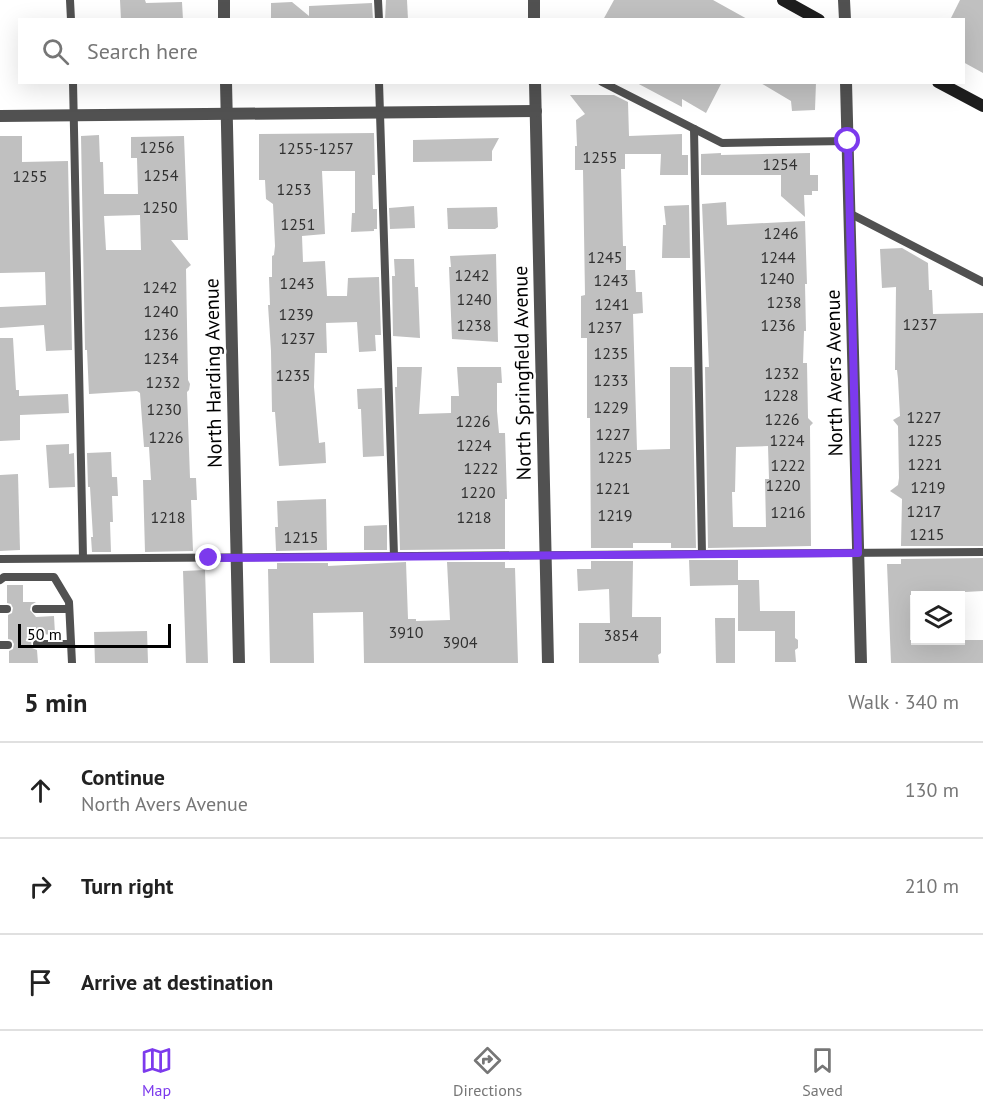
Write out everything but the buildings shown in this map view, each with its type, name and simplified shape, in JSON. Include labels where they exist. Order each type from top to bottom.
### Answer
[{"type":"main road","points":[[783,0],[815,18]]},
{"type":"main road","points":[[942,84],[983,106]]},
{"type":"street","points":[[224,0],[224,18]]},
{"type":"street","points":[[534,0],[534,18]]},
{"type":"street","points":[[844,0],[845,18]]},
{"type":"street","name":"North Harding Avenue","points":[[226,84],[239,663]]},
{"type":"street","name":"North Springfield Avenue","points":[[535,84],[548,663]]},
{"type":"street","name":"North Avers Avenue","points":[[846,84],[861,663]]},
{"type":"street","points":[[0,116],[536,111]]},
{"type":"lane","points":[[70,0],[71,18]]},
{"type":"lane","points":[[378,0],[379,18]]},
{"type":"lane","points":[[73,84],[83,558]]},
{"type":"lane","points":[[380,84],[394,556]]},
{"type":"lane","points":[[606,84],[722,143],[848,141]]},
{"type":"lane","points":[[694,129],[702,554]]},
{"type":"lane","points":[[849,213],[983,282]]},
{"type":"lane","points":[[0,559],[983,552]]},
{"type":"lane","points":[[0,580],[4,577],[54,577],[69,602],[72,663]]},
{"type":"lane","points":[[36,609],[69,609]]},
{"type":"lane","points":[[37,644],[71,644]]},
{"type":"route","points":[[209,558],[858,553],[848,141]]}]
